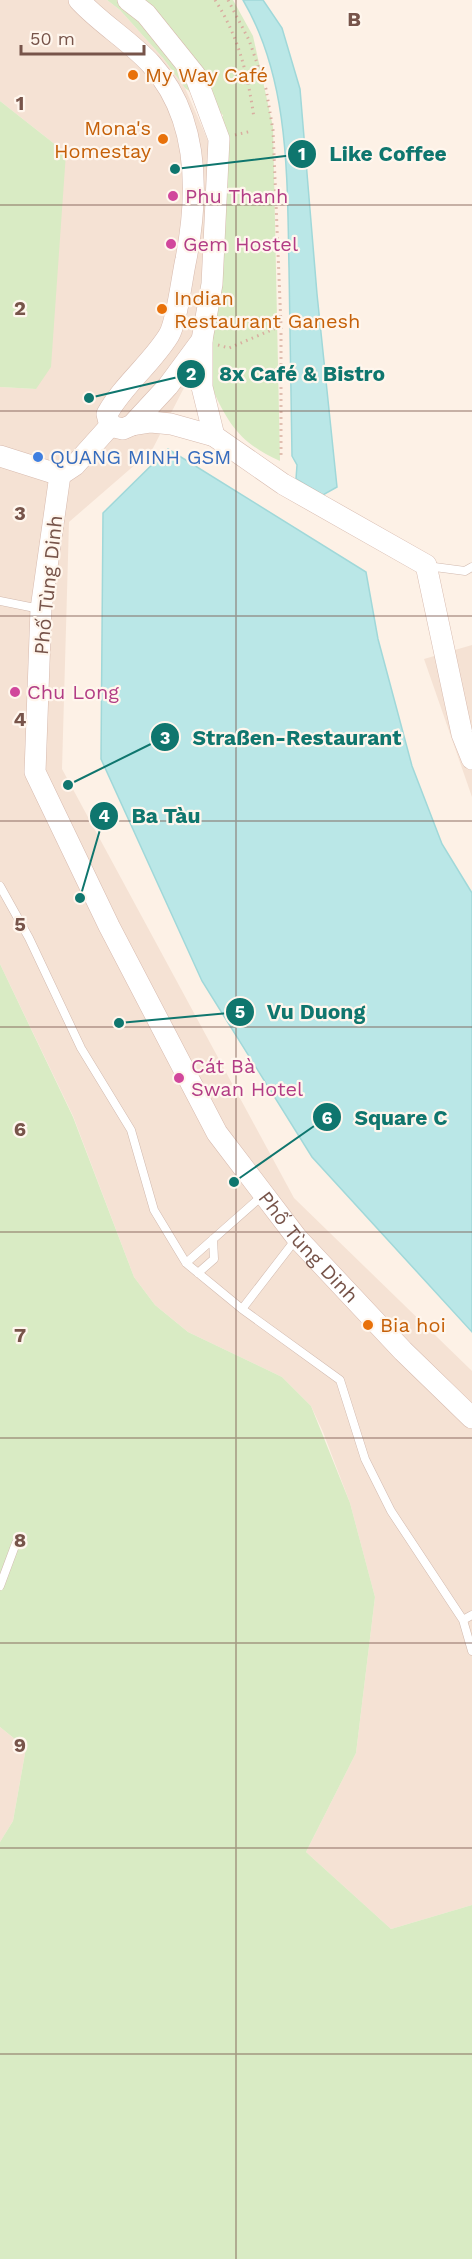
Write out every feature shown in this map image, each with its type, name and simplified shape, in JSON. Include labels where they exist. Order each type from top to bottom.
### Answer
[{"type":"main road","points":[[79,0],[124,37],[152,65],[183,113],[191,145],[193,178],[189,242],[171,333],[141,373],[111,406],[107,414],[110,426]]},
{"type":"main road","points":[[128,0],[146,14],[195,75],[219,139],[212,284],[202,340],[202,387],[214,436]]},
{"type":"main road","points":[[183,113],[208,105]]},
{"type":"main road","points":[[171,333],[202,340]]},
{"type":"main road","points":[[132,425],[168,386],[202,340]]},
{"type":"main road","points":[[110,426],[123,429],[152,422],[171,424],[214,436],[283,484],[426,565],[462,734],[472,759]]},
{"type":"main road","points":[[0,456],[60,475],[75,465],[110,426]]},
{"type":"main road","name":"Phố Tùng Dinh","points":[[60,475],[41,609],[35,772],[109,926],[217,1133],[297,1238],[403,1351],[472,1418]]},
{"type":"lane","points":[[426,565],[465,571],[472,567]]},
{"type":"lane","points":[[0,601],[41,609]]},
{"type":"lane","points":[[0,886],[29,938],[81,1048],[131,1130],[154,1210],[186,1263],[242,1309],[340,1380],[365,1459],[391,1511],[463,1620],[472,1651]]},
{"type":"lane","points":[[186,1263],[264,1194]]},
{"type":"lane","points":[[242,1309],[297,1238]]},
{"type":"lane","points":[[198,1273],[214,1259],[213,1239]]},
{"type":"lane","points":[[0,1586],[16,1543]]},
{"type":"lane","points":[[463,1620],[472,1615]]},
{"type":"path","points":[[215,0],[233,30],[249,86],[254,118]]},
{"type":"path","points":[[228,0],[249,40],[266,90],[273,130],[281,326],[281,455]]},
{"type":"path","points":[[202,340],[229,348],[281,326]]},
{"type":"shaded area","points":[[0,0],[107,0],[120,10],[163,58],[185,88],[212,150],[214,181],[189,378],[152,450],[69,522],[62,769],[294,1198],[472,1371],[472,1905],[391,1929],[306,1852],[356,1753],[375,1597],[350,1503],[323,1432],[311,1406],[282,1377],[188,1332],[155,1305],[134,1277],[73,1116],[0,964],[0,387],[36,389],[66,153],[0,101]]},
{"type":"shaded area","points":[[472,645],[472,797],[424,659]]},
{"type":"shaded area","points":[[0,1727],[26,1748],[13,1821],[0,1842]]},
{"type":"green space","points":[[107,0],[233,0],[253,36],[273,127],[280,461],[256,448],[238,432],[224,413],[212,388],[189,378],[214,181],[212,150],[223,115],[185,88],[163,58],[120,10]]},
{"type":"green space","points":[[0,101],[66,153],[51,367],[36,389],[0,387]]},
{"type":"green space","points":[[0,964],[73,1117],[134,1277],[155,1305],[188,1332],[282,1377],[311,1406],[350,1503],[375,1597],[356,1753],[306,1852],[391,1929],[472,1905],[472,2259],[0,2259],[0,1842],[13,1821],[26,1748],[0,1727]]},
{"type":"water","points":[[243,0],[263,0],[282,28],[300,89],[317,294],[337,487],[323,495],[296,479],[297,465],[292,456],[288,199],[283,130],[270,63]]},
{"type":"water","points":[[168,449],[366,572],[378,639],[412,766],[442,844],[472,893],[472,1332],[312,1157],[202,981],[101,759],[103,513]]},
{"type":"place","name":"My Way Café","points":[[133,75]]},
{"type":"place","name":"Mona's Homestay","points":[[163,139]]},
{"type":"place","name":"Like Coffee","points":[[175,169]]},
{"type":"place","name":"Phu Thanh","points":[[173,196]]},
{"type":"place","name":"Gem Hostel","points":[[171,244]]},
{"type":"place","name":"Indian Restaurant Ganesh","points":[[162,309]]},
{"type":"place","name":"8x Café & Bistro","points":[[89,398]]},
{"type":"place","name":"QUANG MINH GSM","points":[[38,457]]},
{"type":"place","name":"Chu Long","points":[[15,692]]},
{"type":"place","name":"Straßen-Restaurant","points":[[68,785]]},
{"type":"place","name":"Ba Tàu","points":[[80,898]]},
{"type":"place","name":"Vu Duong","points":[[119,1023]]},
{"type":"place","name":"Cát Bà Swan Hotel","points":[[179,1078]]},
{"type":"place","name":"Square C","points":[[234,1182]]},
{"type":"place","name":"Bia hoi","points":[[368,1325]]}]
